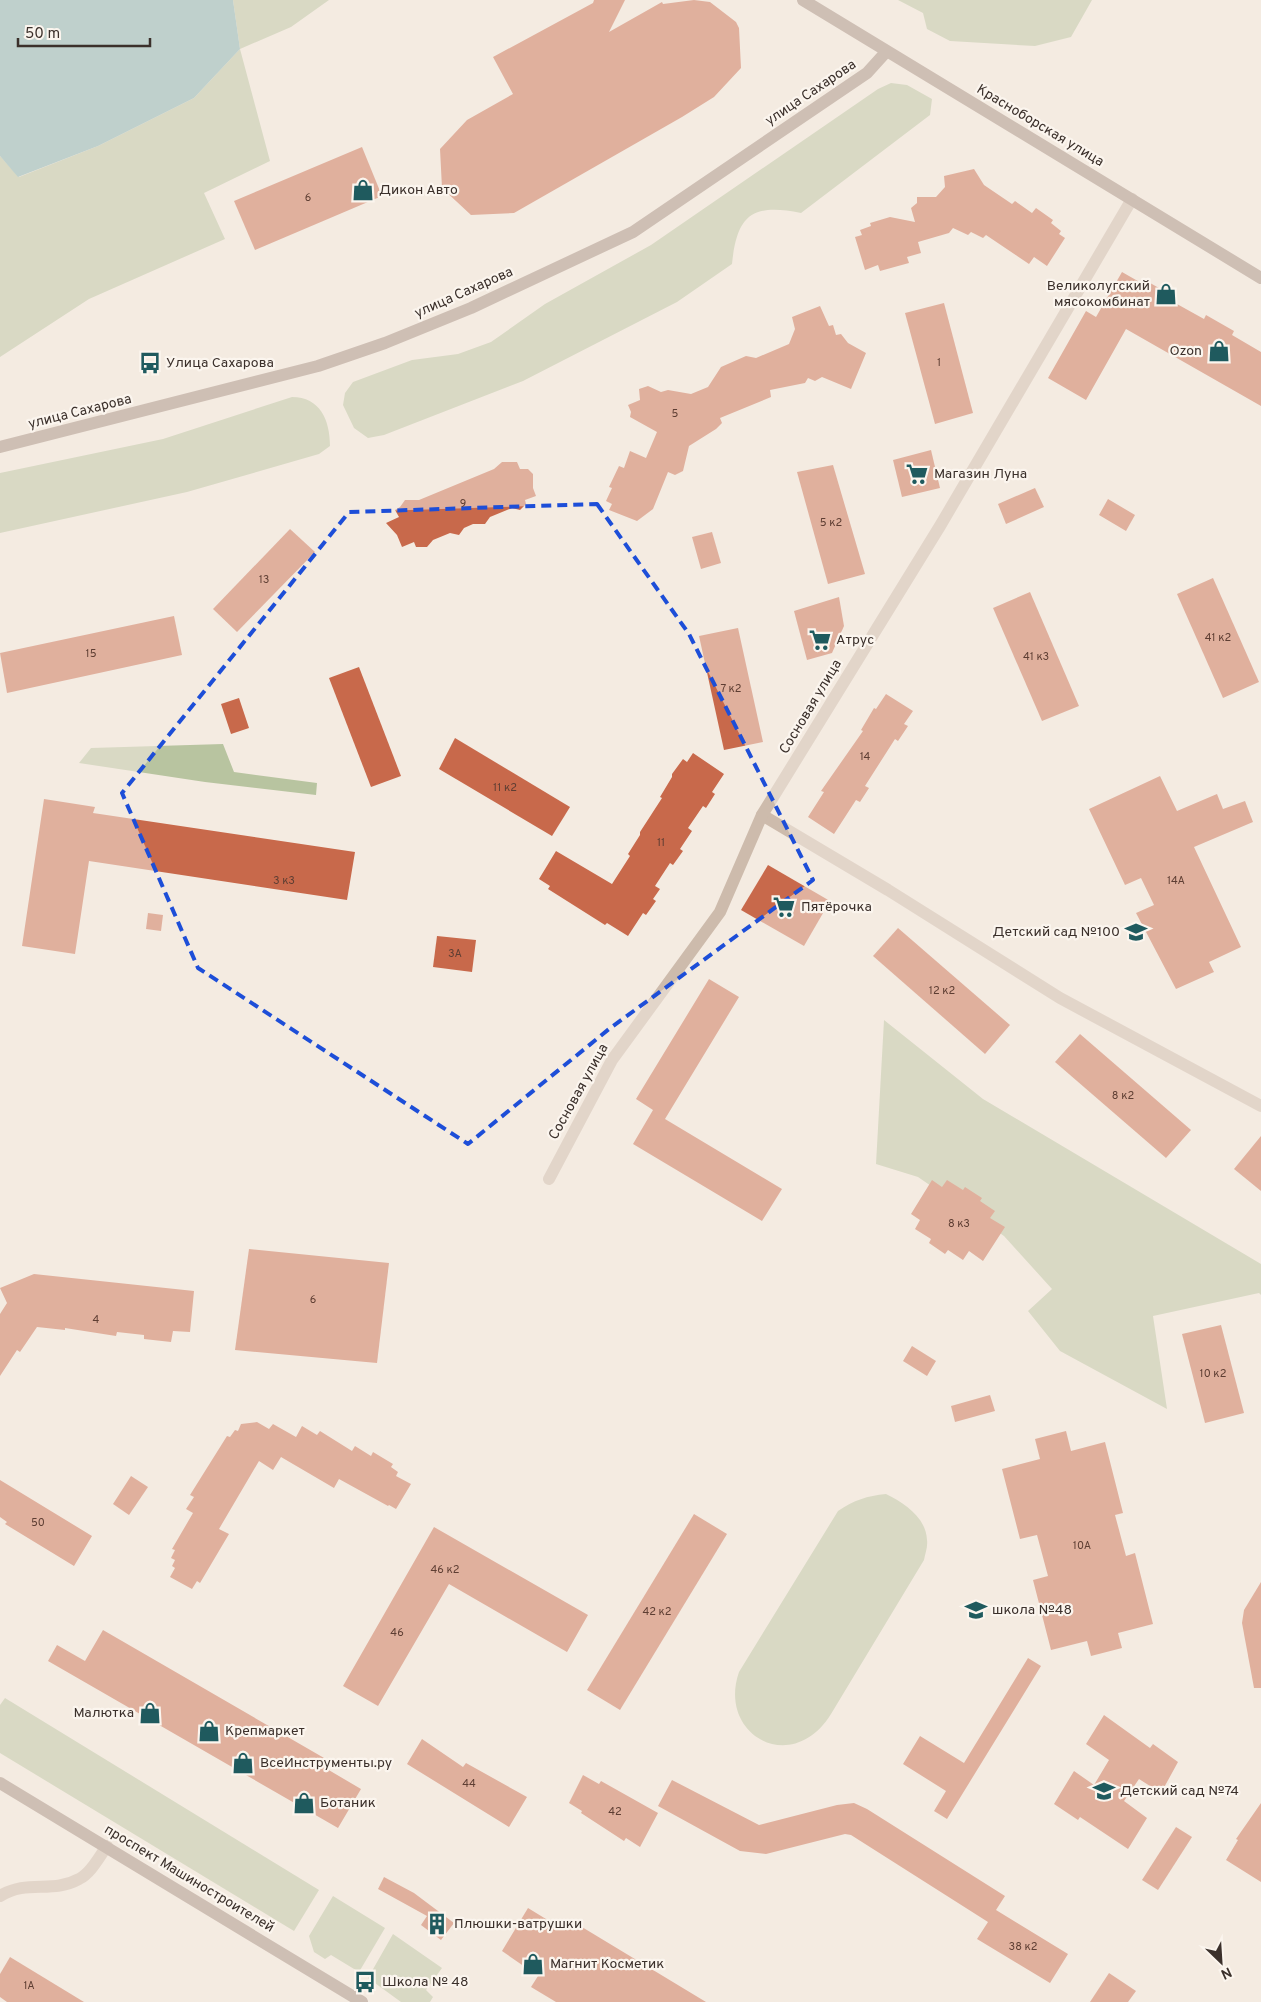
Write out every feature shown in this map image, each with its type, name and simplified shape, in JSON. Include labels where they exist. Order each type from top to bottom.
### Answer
[{"type":"street","name":"Красноборская улица","points":[[803,0],[1261,278]]},
{"type":"street","name":"улица Сахарова","points":[[0,447],[318,366],[386,343],[471,308],[633,232],[867,73],[886,52]]},
{"type":"street","name":"Сосновая улица","points":[[548,1179],[612,1060],[720,912],[762,815],[940,526],[1132,199]]},
{"type":"street","points":[[762,815],[888,890],[1060,998],[1261,1106]]},
{"type":"street","name":"проспект Машиностроителей","points":[[0,1783],[362,2002]]},
{"type":"street","points":[[0,1896],[21,1886],[62,1886],[80,1879],[106,1846]]},
{"type":"highlighted area","points":[[597,504],[689,634],[813,880],[609,1029],[468,1144],[198,968],[122,793],[349,512]]},
{"type":"green space","points":[[233,0],[329,0],[291,27],[240,49]]},
{"type":"green space","points":[[898,0],[1092,0],[1071,37],[1035,46],[950,41],[927,29],[923,13]]},
{"type":"green space","points":[[240,49],[270,161],[204,193],[225,239],[89,299],[0,357],[0,156],[19,177],[98,146],[194,98]]},
{"type":"green space","points":[[891,83],[907,85],[932,99],[930,115],[801,213],[770,210],[750,216],[738,234],[732,264],[677,302],[523,381],[384,435],[368,438],[354,428],[343,405],[345,393],[353,382],[412,360],[458,354],[491,342],[545,304],[651,245],[878,89]]},
{"type":"green space","points":[[292,397],[310,401],[322,412],[328,427],[330,446],[319,454],[187,492],[0,533],[0,473],[163,439]]},
{"type":"green space","points":[[223,744],[234,772],[317,783],[316,795],[205,782],[79,763],[91,748]]},
{"type":"green space","points":[[884,1020],[983,1099],[1261,1264],[1261,1295],[1259,1293],[1153,1316],[1167,1409],[1060,1351],[1028,1311],[1052,1289],[1004,1236],[918,1177],[876,1164]]},
{"type":"green space","points":[[886,1494],[907,1506],[923,1524],[927,1543],[924,1560],[831,1714],[815,1733],[797,1743],[779,1745],[762,1740],[748,1730],[739,1714],[735,1694],[739,1672],[838,1511],[861,1499]]},
{"type":"green space","points":[[5,1698],[319,1890],[294,1931],[0,1753],[0,1705]]},
{"type":"green space","points":[[333,1896],[385,1928],[359,1972],[331,1955],[325,1959],[314,1952],[309,1936]]},
{"type":"green space","points":[[393,1934],[442,1968],[426,1990],[433,1997],[430,2002],[401,2002],[368,1978]]},
{"type":"water","points":[[0,0],[233,0],[240,49],[194,98],[98,146],[18,177],[0,156]]},
{"type":"building","points":[[594,0],[625,0],[609,32],[662,2],[663,4],[694,0],[710,2],[736,22],[739,28],[741,68],[714,97],[514,213],[471,215],[442,188],[440,149],[467,120],[513,94],[493,57],[593,3]]},
{"type":"building","points":[[362,147],[382,196],[255,250],[234,201]]},
{"type":"building","points":[[974,169],[984,185],[1012,204],[1015,201],[1032,213],[1036,208],[1053,220],[1051,223],[1061,231],[1059,234],[1065,238],[1047,266],[1034,257],[1029,264],[986,235],[983,238],[971,232],[968,235],[953,228],[949,233],[918,242],[921,253],[907,257],[909,263],[880,271],[878,265],[865,270],[855,237],[862,235],[860,230],[871,226],[870,223],[890,217],[915,222],[911,208],[917,203],[917,197],[936,197],[945,187],[944,176]]},
{"type":"building","points":[[1122,272],[1143,284],[1145,280],[1171,295],[1168,299],[1204,319],[1206,315],[1234,331],[1232,335],[1261,352],[1261,406],[1126,329],[1086,400],[1048,378],[1086,311],[1096,317]]},
{"type":"building","points":[[944,303],[973,413],[935,424],[905,313]]},
{"type":"building","points":[[820,306],[829,326],[833,325],[836,335],[841,334],[848,343],[866,353],[851,389],[822,377],[815,381],[808,378],[805,383],[770,390],[771,397],[720,418],[722,423],[716,429],[689,446],[683,471],[675,475],[668,472],[653,509],[637,521],[609,510],[612,504],[606,501],[612,488],[609,487],[619,466],[624,468],[630,451],[646,458],[657,432],[630,417],[631,412],[628,405],[640,400],[639,389],[648,386],[661,392],[668,390],[691,394],[708,387],[721,367],[746,356],[756,358],[789,344],[795,329],[792,317]]},
{"type":"building","name":"Магазин Луна","points":[[931,450],[940,488],[902,497],[893,460]]},
{"type":"building","points":[[502,462],[517,462],[520,469],[528,469],[533,474],[533,488],[536,496],[525,500],[526,504],[520,510],[512,508],[490,517],[485,524],[473,524],[464,528],[459,535],[450,533],[433,540],[427,547],[416,547],[414,542],[402,547],[397,535],[386,523],[399,517],[395,510],[405,500],[419,500],[494,469]]},
{"type":"building","points":[[833,465],[865,574],[828,584],[797,472]]},
{"type":"building","points":[[1035,488],[1044,507],[1006,524],[998,504]]},
{"type":"building","points":[[1108,499],[1135,515],[1126,531],[1099,515]]},
{"type":"building","points":[[290,529],[315,552],[237,632],[213,609]]},
{"type":"building","points":[[712,532],[721,563],[701,569],[692,537]]},
{"type":"building","points":[[1213,578],[1259,682],[1223,698],[1177,594]]},
{"type":"building","points":[[1030,592],[1079,706],[1042,721],[993,608]]},
{"type":"building","name":"Атрус","points":[[839,597],[844,626],[832,653],[807,660],[794,611]]},
{"type":"building","points":[[174,616],[182,655],[7,693],[0,653]]},
{"type":"building","points":[[738,628],[763,742],[724,750],[699,636]]},
{"type":"building","points":[[359,667],[401,776],[371,787],[329,678]]},
{"type":"building","points":[[886,694],[913,711],[904,724],[908,726],[898,741],[895,739],[865,786],[869,788],[860,802],[856,800],[834,834],[808,817],[824,792],[821,791],[863,731],[861,730],[874,708],[876,709]]},
{"type":"building","points":[[239,698],[249,728],[231,734],[221,704]]},
{"type":"building","points":[[455,738],[570,807],[552,836],[439,769]]},
{"type":"building","points":[[693,753],[724,774],[712,792],[715,794],[706,808],[703,806],[688,828],[692,831],[680,849],[683,851],[673,865],[670,863],[655,886],[660,889],[653,899],[656,901],[646,915],[643,913],[628,936],[607,923],[605,925],[548,889],[550,886],[539,879],[556,851],[612,884],[630,856],[628,854],[640,832],[662,798],[660,797],[672,774],[683,759],[687,762]]},
{"type":"building","points":[[1160,776],[1177,811],[1217,794],[1223,809],[1245,801],[1253,822],[1194,847],[1241,947],[1209,962],[1214,972],[1176,989],[1136,913],[1154,905],[1141,878],[1125,885],[1089,809]]},
{"type":"building","points":[[44,799],[95,807],[93,813],[355,852],[347,900],[89,861],[75,954],[22,946]]},
{"type":"building","name":"Пятёрочка","points":[[768,865],[830,901],[804,946],[741,910]]},
{"type":"building","points":[[148,913],[163,915],[161,931],[146,929]]},
{"type":"building","points":[[898,928],[1010,1025],[985,1054],[873,956]]},
{"type":"building","points":[[437,936],[476,940],[472,972],[433,967]]},
{"type":"building","points":[[709,979],[739,997],[665,1119],[782,1189],[762,1221],[633,1144],[653,1110],[636,1099]]},
{"type":"building","points":[[1080,1034],[1191,1130],[1166,1158],[1055,1062]]},
{"type":"building","points":[[1261,1136],[1261,1191],[1234,1169]]},
{"type":"building","points":[[932,1180],[942,1187],[947,1180],[963,1190],[965,1187],[982,1198],[980,1201],[995,1211],[990,1218],[1005,1227],[983,1261],[969,1251],[963,1260],[948,1250],[945,1254],[929,1243],[931,1239],[915,1229],[920,1220],[911,1214]]},
{"type":"building","points":[[249,1249],[389,1263],[377,1363],[235,1350]]},
{"type":"building","points":[[34,1274],[194,1291],[190,1332],[173,1331],[171,1342],[144,1339],[144,1335],[117,1332],[116,1336],[65,1328],[65,1330],[37,1327],[20,1352],[17,1350],[0,1376],[0,1314],[7,1303],[0,1288]]},
{"type":"building","points":[[1221,1325],[1244,1413],[1205,1423],[1182,1334]]},
{"type":"building","points":[[912,1346],[936,1361],[927,1376],[903,1361]]},
{"type":"building","points":[[990,1395],[995,1411],[955,1422],[951,1406]]},
{"type":"building","points":[[257,1422],[269,1429],[273,1424],[296,1437],[302,1426],[317,1435],[320,1431],[352,1451],[355,1446],[371,1456],[373,1452],[393,1464],[391,1467],[398,1472],[396,1476],[411,1484],[396,1509],[339,1479],[334,1488],[281,1457],[273,1470],[259,1461],[219,1529],[229,1534],[200,1583],[197,1581],[192,1589],[170,1577],[175,1568],[172,1566],[175,1560],[171,1558],[175,1550],[172,1549],[193,1513],[186,1509],[194,1497],[190,1495],[227,1436],[230,1437],[235,1430],[238,1431],[241,1424]]},
{"type":"building","points":[[1066,1431],[1071,1451],[1105,1442],[1123,1513],[1115,1515],[1126,1556],[1135,1553],[1153,1624],[1118,1633],[1122,1648],[1091,1656],[1087,1641],[1051,1650],[1033,1580],[1048,1576],[1037,1535],[1020,1539],[1002,1469],[1040,1459],[1035,1439]]},
{"type":"building","points":[[131,1476],[148,1487],[129,1515],[113,1504]]},
{"type":"building","points":[[0,1480],[92,1536],[74,1566],[5,1524],[7,1522],[0,1517]]},
{"type":"building","points":[[694,1514],[727,1534],[620,1710],[587,1690]]},
{"type":"building","points":[[434,1527],[588,1615],[567,1652],[449,1584],[378,1706],[343,1686]]},
{"type":"building","points":[[1261,1582],[1261,1688],[1254,1688],[1242,1623],[1244,1610]]},
{"type":"building","points":[[103,1630],[331,1762],[327,1769],[361,1789],[338,1828],[48,1661],[57,1645],[85,1661]]},
{"type":"building","points":[[1028,1658],[1041,1666],[947,1819],[934,1811],[946,1791],[903,1764],[920,1736],[964,1763]]},
{"type":"building","points":[[1104,1715],[1150,1748],[1153,1744],[1178,1762],[1161,1793],[1139,1779],[1124,1801],[1147,1818],[1128,1849],[1080,1817],[1078,1820],[1054,1804],[1074,1771],[1094,1785],[1109,1760],[1086,1744]]},
{"type":"building","points":[[422,1739],[463,1767],[466,1763],[527,1797],[509,1827],[407,1764]]},
{"type":"building","points":[[583,1775],[599,1784],[601,1781],[658,1813],[640,1847],[626,1838],[624,1841],[569,1803]]},
{"type":"building","points":[[672,1780],[759,1825],[837,1805],[854,1803],[867,1809],[1005,1896],[996,1910],[1068,1954],[1050,1983],[977,1939],[988,1922],[851,1835],[845,1834],[766,1854],[740,1851],[658,1806]]},
{"type":"building","points":[[1261,1803],[1261,1882],[1226,1860],[1238,1840],[1236,1839]]},
{"type":"building","points":[[1176,1827],[1192,1837],[1158,1890],[1142,1880]]},
{"type":"building","points":[[384,1877],[414,1893],[454,1923],[441,1940],[421,1925],[427,1916],[378,1889]]},
{"type":"building","points":[[528,1908],[559,1927],[563,1920],[570,1924],[572,1921],[706,2002],[556,2002],[531,1987],[538,1976],[502,1951]]},
{"type":"building","points":[[10,1957],[84,2002],[7,2002],[0,1997],[0,1974]]},
{"type":"building","points":[[1109,1973],[1136,1991],[1128,2002],[1090,2002]]},
{"type":"place","name":"Дикон Авто","points":[[363,190]]},
{"type":"place","name":"Великолугский мясокомбинат","points":[[1166,294]]},
{"type":"place","name":"Ozon","points":[[1219,351]]},
{"type":"place","name":"Улица Сахарова","points":[[150,363]]},
{"type":"place","name":"Магазин Луна","points":[[917,474]]},
{"type":"place","name":"Атрус","points":[[820,640]]},
{"type":"place","name":"Пятёрочка","points":[[784,907]]},
{"type":"place","name":"Детский сад №100","points":[[1136,932]]},
{"type":"place","name":"школа №48","points":[[976,1610]]},
{"type":"place","name":"Малютка","points":[[150,1713]]},
{"type":"place","name":"Крепмаркет","points":[[209,1731]]},
{"type":"place","name":"ВсеИнструменты.ру","points":[[243,1763]]},
{"type":"place","name":"Детский сад №74","points":[[1104,1791]]},
{"type":"place","name":"Ботаник","points":[[304,1803]]},
{"type":"place","name":"Плюшки-ватрушки","points":[[437,1924]]},
{"type":"place","name":"Магнит Косметик","points":[[533,1964]]},
{"type":"place","name":"Школа № 48","points":[[365,1982]]}]
